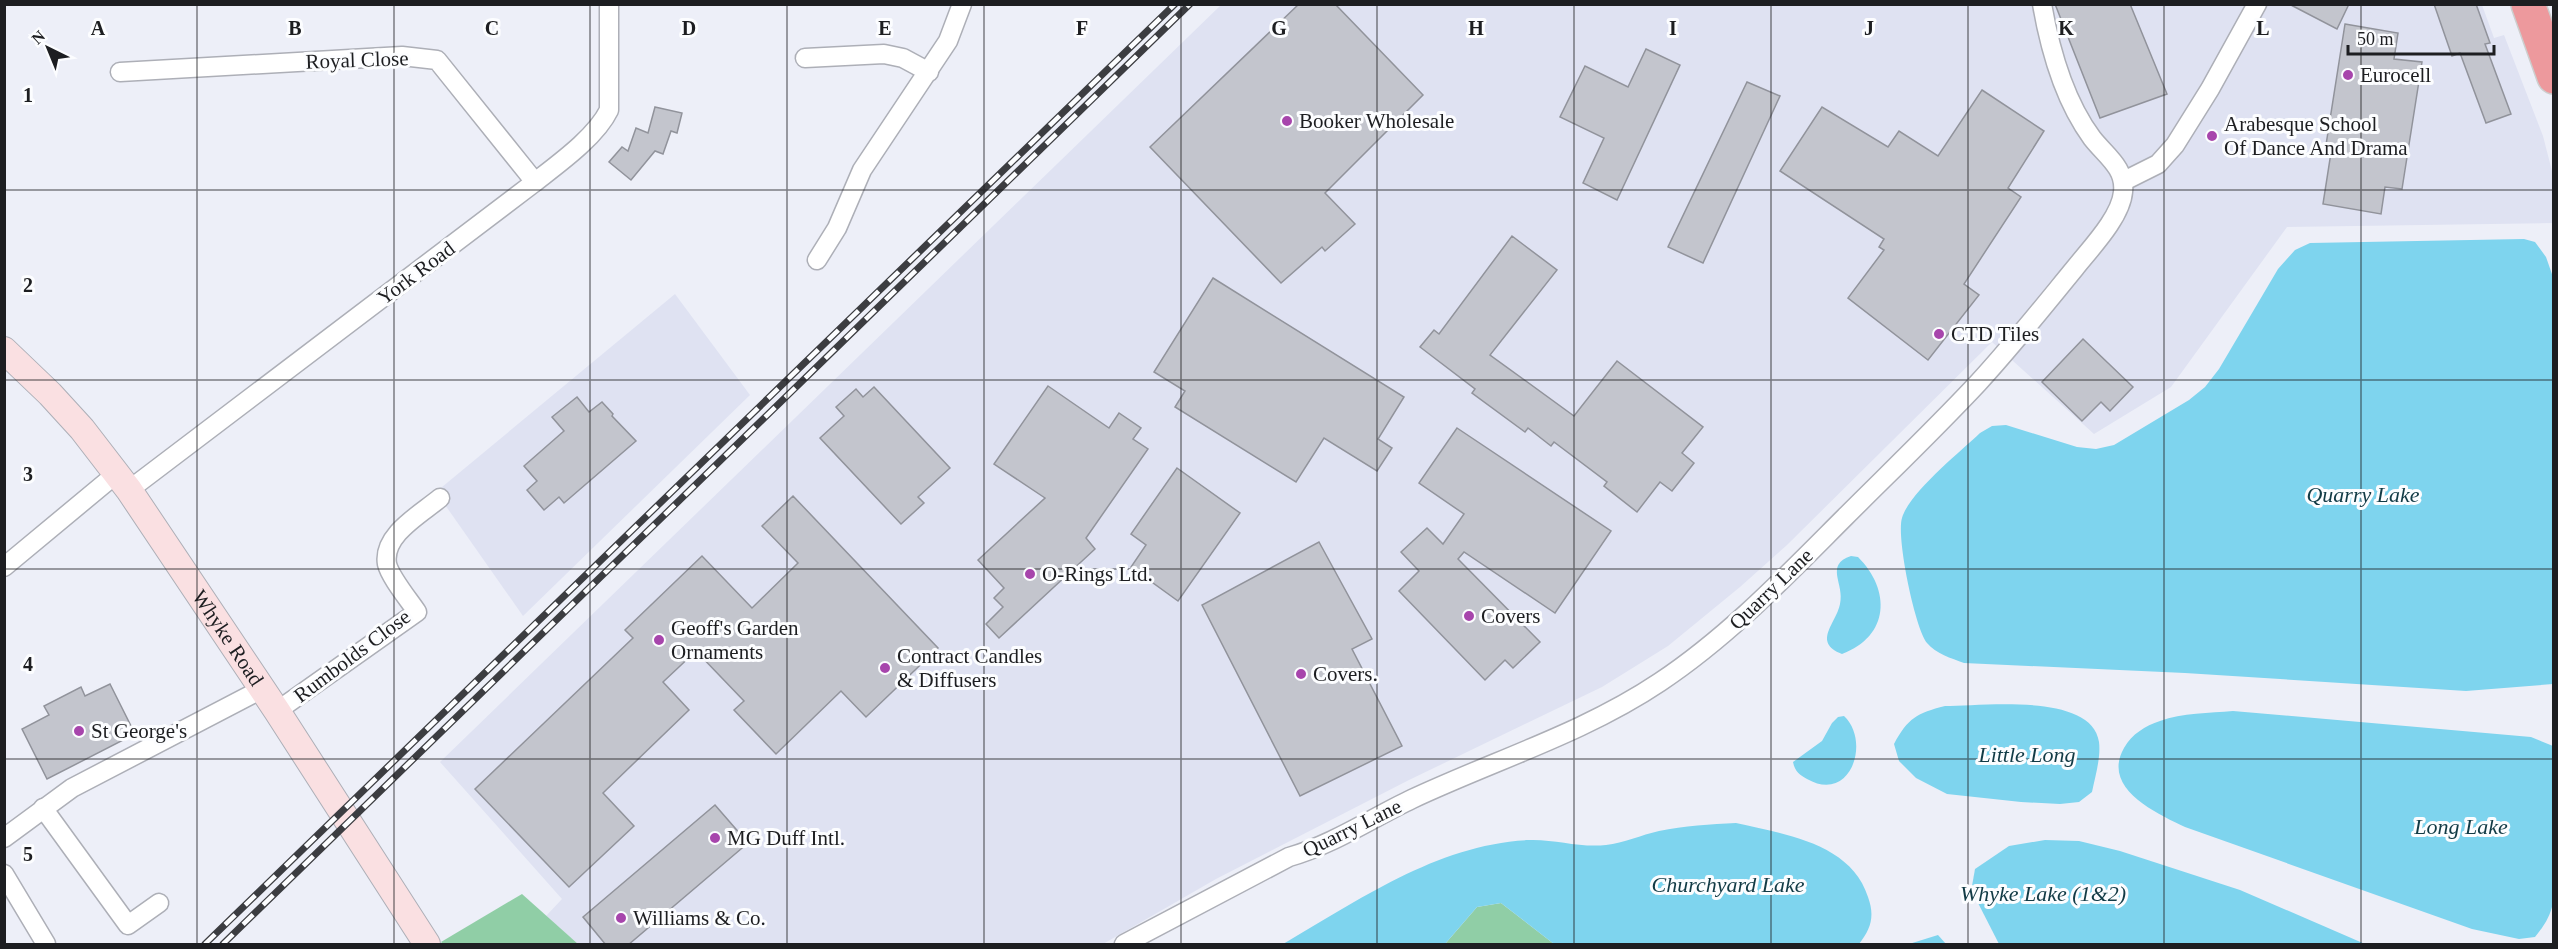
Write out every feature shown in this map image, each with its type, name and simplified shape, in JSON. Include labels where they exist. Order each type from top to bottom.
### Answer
[{"type":"highway","points":[[2528,4],[2553,77]]},
{"type":"main road","name":"Whyke Road","points":[[4,350],[50,394],[82,429],[123,482],[277,711],[428,945]]},
{"type":"street","name":"York Road","points":[[4,567],[564,159],[605,119],[609,110],[609,4]]},
{"type":"street","points":[[817,260],[837,228],[862,170],[948,41],[962,4]]},
{"type":"street","points":[[2042,4],[2051,46],[2077,114],[2093,139],[2117,165],[2124,181],[2158,164],[2175,145],[2201,105],[2257,4]]},
{"type":"street","points":[[805,58],[884,54],[903,58],[929,72]]},
{"type":"street","name":"Royal Close","points":[[120,72],[402,56],[437,60],[535,182]]},
{"type":"street","name":"Quarry Lane","points":[[1124,945],[1289,857],[1309,852],[1414,798],[1590,723],[1686,665],[1762,600],[1978,384],[2107,227],[2123,197],[2124,181]]},
{"type":"street","name":"Rumbolds Close","points":[[277,711],[417,612],[387,566],[387,549],[397,533],[440,498]]},
{"type":"street","points":[[4,838],[72,788],[262,689]]},
{"type":"street","points":[[43,808],[128,925],[159,903]]},
{"type":"street","points":[[4,874],[46,945]]},
{"type":"shaded area","points":[[1221,5],[2482,5],[2494,38],[2504,35],[2543,136],[2553,175],[2553,223],[2287,227],[2171,387],[2094,434],[1992,342],[1787,545],[1668,646],[1602,687],[1409,780],[1216,879],[1103,944],[578,944],[546,916],[562,899],[440,762]]},
{"type":"shaded area","points":[[675,294],[750,395],[523,616],[436,492]]},
{"type":"green space","points":[[522,894],[578,944],[443,944],[441,942]]},
{"type":"green space","points":[[1501,903],[1554,944],[1445,944],[1477,907]]},
{"type":"water","name":"Quarry Lake","points":[[2524,239],[2535,242],[2546,257],[2553,277],[2553,684],[2466,691],[2185,673],[1964,663],[1939,653],[1927,643],[1917,620],[1904,562],[1902,518],[1924,485],[1980,433],[1992,426],[2006,425],[2077,447],[2096,449],[2114,445],[2189,400],[2205,387],[2219,369],[2278,269],[2295,250],[2310,243]]},
{"type":"water","points":[[1851,556],[1858,557],[1869,570],[1880,597],[1880,611],[1877,624],[1869,636],[1858,646],[1842,654],[1828,644],[1827,638],[1840,604],[1837,570],[1843,560]]},
{"type":"water","name":"Little Long","points":[[2033,705],[2077,715],[2092,726],[2099,742],[2092,792],[2079,802],[2060,804],[2021,802],[1947,794],[1916,778],[1899,761],[1894,744],[1904,728],[1914,718],[1927,711],[1945,706]]},
{"type":"water","name":"Long Lake","points":[[2233,711],[2531,737],[2553,746],[2553,903],[2541,929],[2535,937],[2519,939],[2472,929],[2185,827],[2147,806],[2126,787],[2120,775],[2119,762],[2127,743],[2139,731],[2154,723],[2177,716]]},
{"type":"water","points":[[1844,716],[1852,727],[1856,740],[1856,754],[1845,777],[1835,783],[1822,784],[1802,776],[1796,771],[1793,762],[1822,741],[1832,723],[1838,717]]},
{"type":"water","name":"Churchyard Lake","points":[[1736,823],[1814,844],[1847,864],[1859,879],[1868,897],[1871,910],[1869,928],[1859,944],[1554,944],[1501,903],[1477,907],[1445,944],[1283,944],[1400,877],[1463,852],[1495,844],[1529,840],[1606,845],[1668,829]]},
{"type":"water","name":"Whyke Lake (1&2)","points":[[2045,840],[2079,841],[2120,851],[2240,890],[2365,944],[1999,944],[1972,886],[1975,869],[2009,846]]},
{"type":"water","points":[[1938,935],[1946,944],[1909,944]]},
{"type":"building","name":"Booker Wholesale","points":[[1299,4],[1335,4],[1423,95],[1325,193],[1355,224],[1325,251],[1322,247],[1281,283],[1150,147]]},
{"type":"building","points":[[2055,4],[2130,4],[2167,94],[2100,118]]},
{"type":"building","points":[[2289,4],[2349,4],[2337,29]]},
{"type":"building","points":[[2434,4],[2476,4],[2490,43],[2485,44],[2511,114],[2486,123],[2460,53],[2452,56]]},
{"type":"building","points":[[2345,24],[2398,33],[2394,59],[2422,62],[2402,189],[2385,187],[2381,214],[2323,204],[2332,146],[2326,145]]},
{"type":"building","points":[[1646,49],[1680,65],[1617,200],[1583,183],[1604,138],[1560,117],[1585,66],[1628,87]]},
{"type":"building","points":[[1747,82],[1780,96],[1703,263],[1668,247]]},
{"type":"building","points":[[1982,90],[2044,131],[2008,188],[2021,197],[1964,284],[1979,295],[1928,360],[1848,298],[1884,250],[1879,247],[1884,239],[1780,171],[1822,107],[1888,147],[1899,131],[1938,156]]},
{"type":"building","points":[[655,107],[682,113],[677,133],[671,131],[663,154],[655,151],[631,180],[609,162],[622,147],[628,151],[636,128],[648,133]]},
{"type":"building","points":[[1512,236],[1557,270],[1490,355],[1574,416],[1617,361],[1703,427],[1682,453],[1694,463],[1672,491],[1660,482],[1637,512],[1604,486],[1607,482],[1554,442],[1551,446],[1528,428],[1525,432],[1472,393],[1475,389],[1420,347],[1434,330],[1439,334]]},
{"type":"building","points":[[1213,278],[1404,397],[1378,439],[1392,448],[1377,471],[1324,438],[1296,482],[1175,407],[1185,391],[1154,372]]},
{"type":"building","points":[[2083,339],[2133,387],[2110,411],[2101,402],[2082,421],[2042,382]]},
{"type":"building","points":[[1048,386],[1109,428],[1119,413],[1141,428],[1133,439],[1148,449],[1086,538],[1095,549],[999,638],[986,624],[1003,607],[994,598],[1004,588],[978,560],[1045,498],[994,464]]},
{"type":"building","points":[[874,387],[950,468],[918,497],[924,503],[901,524],[820,438],[844,416],[836,407],[856,389],[863,397]]},
{"type":"building","points":[[577,397],[589,412],[602,402],[636,441],[564,503],[559,497],[544,510],[527,490],[537,481],[524,466],[564,431],[552,417]]},
{"type":"building","points":[[1457,428],[1611,531],[1555,613],[1464,552],[1458,559],[1540,642],[1513,668],[1505,660],[1485,680],[1399,591],[1419,571],[1401,552],[1427,528],[1443,544],[1464,514],[1419,483]]},
{"type":"building","points":[[1177,468],[1240,513],[1178,601],[1131,567],[1146,545],[1131,534]]},
{"type":"building","points":[[793,496],[938,648],[866,717],[841,691],[776,754],[734,710],[744,701],[696,651],[663,682],[689,710],[603,793],[634,826],[569,887],[475,789],[633,638],[625,630],[702,556],[752,608],[798,563],[762,526]]},
{"type":"building","name":"Covers.","points":[[1319,542],[1372,639],[1352,649],[1402,746],[1300,796],[1202,605]]},
{"type":"building","name":"St George's","points":[[110,684],[135,734],[47,779],[22,729],[49,715],[44,706],[81,687],[85,696]]},
{"type":"building","points":[[715,805],[748,843],[628,945],[606,945],[583,917]]},
{"type":"railway","points":[[205,944],[1175,4]]},
{"type":"railway","points":[[223,944],[1190,4]]},
{"type":"place","name":"Eurocell","points":[[2348,75]]},
{"type":"place","name":"Booker Wholesale","points":[[1287,121]]},
{"type":"place","name":"Arabesque School Of Dance And Drama","points":[[2212,136]]},
{"type":"place","name":"CTD Tiles","points":[[1939,334]]},
{"type":"place","name":"O-Rings Ltd.","points":[[1030,574]]},
{"type":"place","name":"Covers","points":[[1469,616]]},
{"type":"place","name":"Geoff's Garden Ornaments","points":[[659,640]]},
{"type":"place","name":"Contract Candles & Diffusers","points":[[885,668]]},
{"type":"place","name":"Covers.","points":[[1301,674]]},
{"type":"place","name":"St George's","points":[[79,731]]},
{"type":"place","name":"MG Duff Intl.","points":[[715,838]]},
{"type":"place","name":"Williams & Co.","points":[[621,918]]}]
